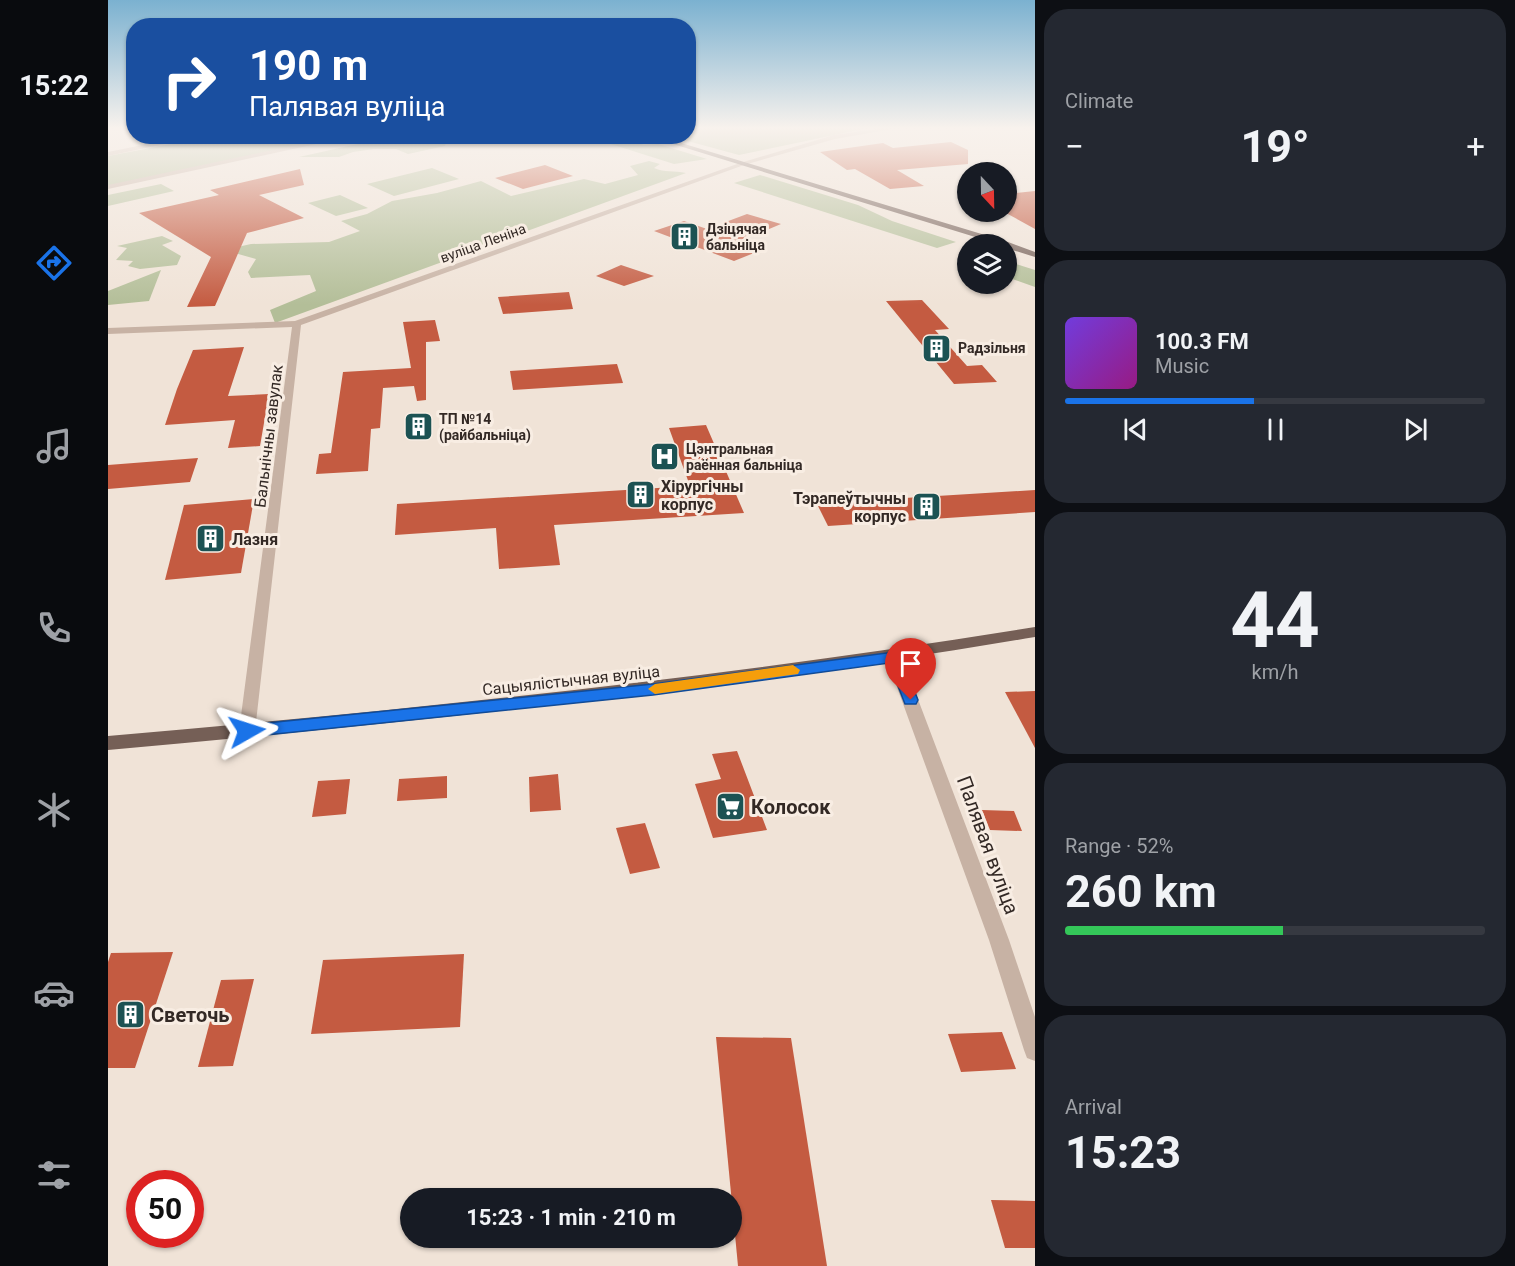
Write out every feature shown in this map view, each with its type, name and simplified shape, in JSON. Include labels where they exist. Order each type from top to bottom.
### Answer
[{"type":"main road","points":[[817,187],[970,234]]},
{"type":"main road","points":[[1017,249],[1035,255]]},
{"type":"main road","name":"Сацыялістычная вуліца","points":[[108,743],[653,689],[894,657],[1035,632]]},
{"type":"street","name":"вуліца Леніна","points":[[108,332],[296,324],[678,187]]},
{"type":"street","name":"Бальнічны завулак","points":[[247,731],[279,488],[296,324]]},
{"type":"street","name":"Палявая вуліца","points":[[894,657],[999,940],[1035,1050]]},
{"type":"green space","points":[[146,187],[167,187],[174,191],[108,206],[108,195]]},
{"type":"green space","points":[[374,187],[428,187],[394,196]]},
{"type":"green space","points":[[459,187],[493,187],[511,196],[549,187],[647,187],[275,323],[270,310],[316,291],[310,275],[251,278],[248,272],[256,259],[224,250],[251,244],[329,242],[360,231],[341,221],[367,214],[392,201]]},
{"type":"green space","points":[[747,187],[799,187],[858,205],[892,221],[956,242],[937,248]]},
{"type":"green space","points":[[340,195],[368,208],[336,216],[308,203]]},
{"type":"green space","points":[[162,236],[173,241],[162,245],[181,256],[177,265],[140,269],[128,266],[133,261],[116,260],[127,248],[117,246]]},
{"type":"green space","points":[[1017,264],[1035,270],[1035,287],[1017,281]]},
{"type":"green space","points":[[161,270],[149,301],[108,305],[108,291]]},
{"type":"building","points":[[223,187],[295,187],[259,195],[304,218],[247,233],[215,306],[187,307],[211,257],[139,213],[219,195],[210,190]]},
{"type":"building","points":[[887,187],[912,187],[890,189]]},
{"type":"building","points":[[1035,191],[1035,229],[1017,219],[1017,193]]},
{"type":"building","name":"Дзіцячая бальніца","points":[[747,214],[781,224],[740,241],[764,249],[734,261],[654,231],[684,221],[707,229]]},
{"type":"building","points":[[621,265],[654,276],[624,286],[596,276]]},
{"type":"building","points":[[569,292],[573,309],[503,314],[498,297]]},
{"type":"building","name":"Радзільня","points":[[922,300],[949,329],[935,330],[967,366],[982,365],[997,382],[954,384],[886,301]]},
{"type":"building","points":[[435,320],[440,341],[426,342],[426,400],[417,401],[414,386],[383,388],[380,428],[371,429],[368,471],[316,474],[319,454],[331,453],[343,372],[411,368],[403,322]]},
{"type":"building","points":[[244,347],[228,396],[269,394],[260,446],[228,448],[235,420],[165,425],[193,350]]},
{"type":"building","points":[[617,364],[623,383],[513,390],[510,371]]},
{"type":"building","name":"Хірургічны корпус","points":[[706,425],[744,513],[554,525],[560,565],[499,569],[496,528],[395,535],[397,504],[690,486],[669,428]]},
{"type":"building","points":[[198,458],[190,482],[108,489],[108,465]]},
{"type":"building","name":"Тэрапеўтычны корпус","points":[[1035,490],[1035,512],[828,526],[815,500],[839,499],[840,502]]},
{"type":"building","name":"Лазня","points":[[254,499],[241,573],[165,580],[184,505]]},
{"type":"building","points":[[1035,691],[1035,748],[1005,692]]},
{"type":"building","name":"Колосок","points":[[737,751],[767,830],[713,838],[695,784],[721,779],[712,754]]},
{"type":"building","points":[[558,774],[561,810],[530,812],[529,777]]},
{"type":"building","points":[[447,776],[447,798],[397,801],[399,779]]},
{"type":"building","points":[[350,779],[346,814],[312,817],[318,781]]},
{"type":"building","points":[[982,810],[1014,811],[1022,831],[990,830]]},
{"type":"building","points":[[645,823],[660,868],[630,874],[616,828]]},
{"type":"building","name":"Светочь","points":[[173,952],[135,1068],[108,1068],[108,962],[111,953]]},
{"type":"building","points":[[464,954],[460,1027],[311,1034],[323,960]]},
{"type":"building","points":[[254,979],[233,1066],[198,1067],[221,980]]},
{"type":"building","points":[[1002,1032],[1016,1069],[961,1072],[948,1034]]},
{"type":"building","points":[[716,1037],[791,1038],[827,1266],[738,1266],[736,1248],[742,1248],[742,1188],[731,1188]]},
{"type":"building","points":[[991,1200],[1035,1201],[1035,1248],[1005,1248]]},
{"type":"slow traffic","points":[[655,689],[793,670]]},
{"type":"place","name":"Дзіцячая бальніца","points":[[685,237]]},
{"type":"place","name":"Радзільня","points":[[937,348]]},
{"type":"place","name":"ТП №14 (райбальніца)","points":[[418,427]]},
{"type":"place","name":"Цэнтральная раённая бальніца","points":[[665,457]]},
{"type":"place","name":"Хірургічны корпус","points":[[640,495]]},
{"type":"place","name":"Тэрапеўтычны корпус","points":[[927,507]]},
{"type":"place","name":"Лазня","points":[[211,539]]},
{"type":"place","name":"Колосок","points":[[730,807]]},
{"type":"place","name":"Светочь","points":[[130,1015]]},
{"type":"route","points":[[247,731],[653,689],[894,657],[911,700]]}]
